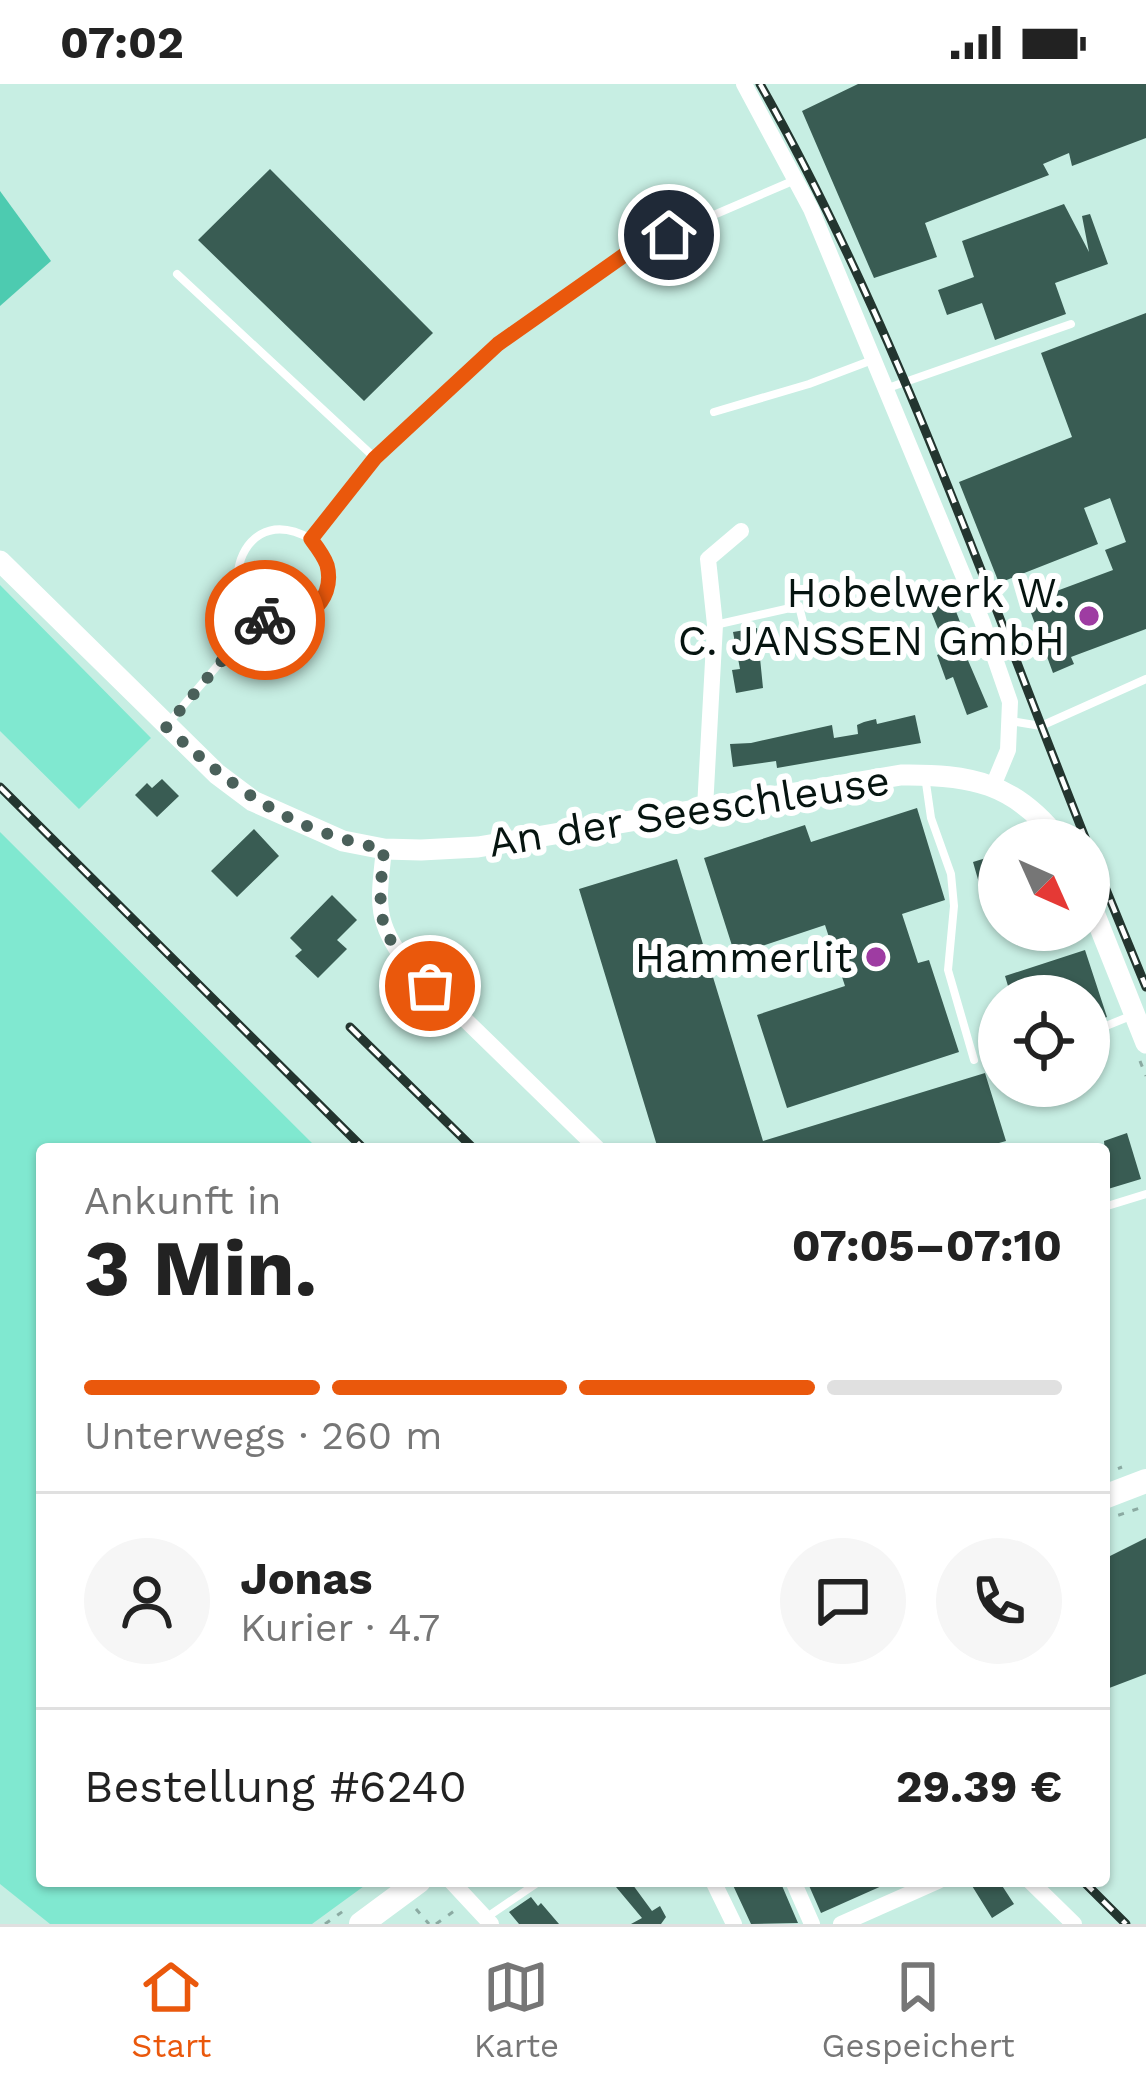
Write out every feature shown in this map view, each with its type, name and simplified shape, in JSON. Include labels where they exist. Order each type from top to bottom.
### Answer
[{"type":"main road","points":[[1110,1495],[1146,1481]]},
{"type":"main road","points":[[361,1924],[413,1894]]},
{"type":"street","points":[[744,84],[796,179],[876,359],[982,621],[1010,702],[1008,750],[993,786],[1023,803],[1039,819]]},
{"type":"street","points":[[706,808],[715,625],[708,559],[740,531]]},
{"type":"street","name":"An der Seeschleuse","points":[[0,561],[166,727],[253,801],[343,841],[384,849],[478,847],[901,775],[962,776],[993,786]]},
{"type":"street","points":[[384,849],[379,907],[386,937],[592,1143]]},
{"type":"street","points":[[1109,951],[1146,1043]]},
{"type":"street","points":[[456,1887],[488,1921]]},
{"type":"street","points":[[715,1887],[734,1924]]},
{"type":"street","points":[[796,1887],[812,1924]]},
{"type":"street","points":[[841,1924],[924,1887]]},
{"type":"street","points":[[1036,1887],[1074,1924]]},
{"type":"lane","points":[[311,539],[375,458],[498,344],[630,251],[796,179]]},
{"type":"lane","points":[[177,274],[375,458]]},
{"type":"lane","points":[[888,388],[1071,324]]},
{"type":"lane","points":[[714,412],[876,359]]},
{"type":"lane","points":[[289,530],[311,539],[326,561],[329,581],[322,602],[289,623],[259,617],[239,596],[238,561],[251,542],[269,532],[289,530]]},
{"type":"lane","points":[[715,625],[799,606],[805,630]]},
{"type":"lane","points":[[166,727],[259,617]]},
{"type":"lane","points":[[1009,721],[1041,726],[1146,680]]},
{"type":"lane","points":[[925,775],[931,818],[951,874],[954,906],[948,970],[974,1060]]},
{"type":"lane","points":[[1110,1025],[1135,1015]]},
{"type":"lane","points":[[1110,1205],[1146,1194]]},
{"type":"lane","points":[[488,1921],[532,1887]]},
{"type":"path","points":[[1110,1518],[1146,1506]]},
{"type":"path","points":[[413,1894],[429,1924]]},
{"type":"path","points":[[436,1924],[468,1901]]},
{"type":"shaded area","points":[[0,191],[51,261],[0,306]]},
{"type":"shaded area","points":[[0,585],[151,738],[79,809],[0,731]]},
{"type":"shaded area","points":[[0,832],[312,1143],[36,1143],[36,1887],[363,1887],[312,1924],[50,1924],[0,1884]]},
{"type":"building","points":[[858,84],[1146,84],[1146,138],[1072,166],[1069,153],[1043,164],[1049,175],[925,223],[937,257],[874,278],[802,111]]},
{"type":"building","points":[[270,169],[433,333],[364,401],[198,240]]},
{"type":"building","points":[[1064,204],[1089,252],[1082,216],[1090,214],[1108,264],[1055,283],[1066,314],[995,340],[982,303],[947,315],[938,290],[974,277],[962,241]]},
{"type":"building","points":[[1146,313],[1146,629],[1071,657],[1074,664],[1053,673],[1027,602],[1113,570],[1105,550],[1126,542],[1110,498],[1084,508],[1098,544],[999,583],[959,482],[1072,437],[1041,353]]},
{"type":"building","points":[[952,601],[962,627],[955,630],[988,707],[967,715],[953,677],[946,680],[937,655],[947,651],[930,609]]},
{"type":"building","points":[[757,628],[763,688],[736,693],[732,670],[740,669],[733,632]]},
{"type":"building","points":[[915,715],[921,743],[777,768],[776,761],[733,767],[730,744],[832,725],[834,738],[858,734],[857,725],[864,722],[876,719],[877,724]]},
{"type":"building","points":[[162,779],[179,796],[157,817],[135,795],[147,783],[152,788]]},
{"type":"building","name":"Hammerlit","points":[[917,808],[945,900],[902,914],[918,963],[929,960],[959,1052],[787,1108],[757,1015],[845,986],[825,925],[735,955],[704,858],[805,825],[811,842]]},
{"type":"building","points":[[254,829],[279,856],[237,897],[211,871]]},
{"type":"building","points":[[677,859],[763,1141],[978,1075],[978,1107],[996,1107],[1006,1141],[999,1143],[656,1143],[579,889]]},
{"type":"building","points":[[332,895],[357,920],[337,940],[347,949],[318,978],[295,956],[302,950],[290,938]]},
{"type":"building","points":[[1085,951],[1093,975],[1008,975]]},
{"type":"building","points":[[1127,1133],[1141,1179],[1110,1188],[1110,1143],[1104,1141]]},
{"type":"building","points":[[1146,1538],[1146,1674],[1110,1688],[1110,1556]]},
{"type":"building","points":[[616,1887],[634,1887],[652,1911],[660,1906],[666,1917],[661,1924],[631,1924],[642,1918]]},
{"type":"building","points":[[734,1887],[783,1887],[798,1923],[751,1924]]},
{"type":"building","points":[[810,1887],[880,1887],[821,1913]]},
{"type":"building","points":[[973,1887],[1003,1887],[1014,1904],[992,1918]]},
{"type":"building","points":[[531,1897],[559,1924],[519,1924],[509,1912]]},
{"type":"railway","points":[[760,84],[809,174],[896,361],[1078,819]]},
{"type":"railway","points":[[0,787],[358,1143]]},
{"type":"railway","points":[[1110,899],[1146,987]]},
{"type":"railway","points":[[350,1027],[468,1143]]},
{"type":"railway","points":[[1089,1887],[1126,1924]]},
{"type":"way so far","points":[[265,620],[259,617],[166,727],[253,801],[343,841],[384,849],[379,907],[386,937],[430,986]]},
{"type":"place","name":"Hobelwerk W. C. JANSSEN GmbH","points":[[1089,616]]},
{"type":"place","name":"Hammerlit","points":[[876,957]]},
{"type":"route","points":[[265,620],[289,623],[322,602],[329,581],[326,561],[311,539],[375,458],[498,344],[630,251],[669,235]]}]
